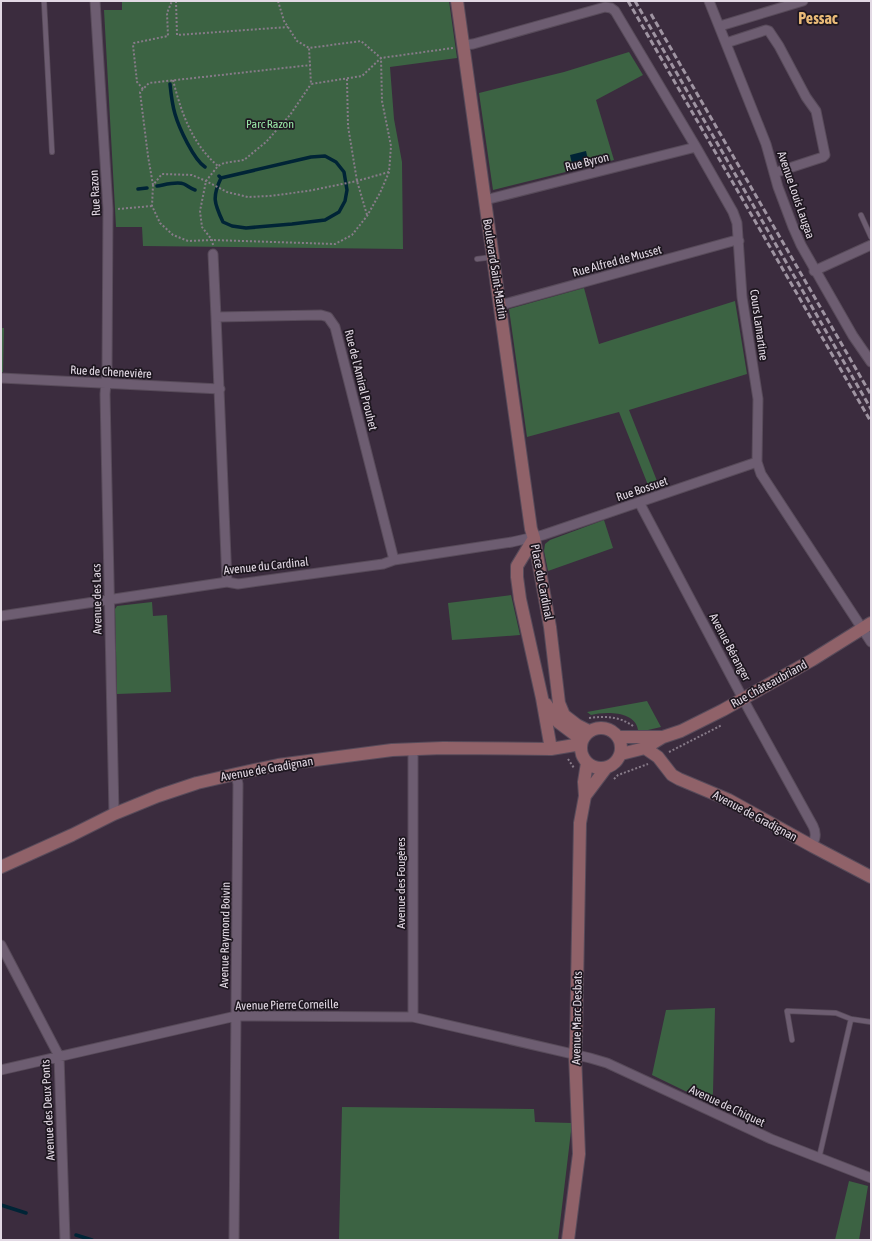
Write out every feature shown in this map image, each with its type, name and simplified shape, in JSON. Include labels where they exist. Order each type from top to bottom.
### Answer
[{"type":"street","name":"Rue Razon","points":[[95,1],[108,209],[108,372],[106,384]]},
{"type":"street","name":"Boulevard Saint-Martin","points":[[457,1],[460,46],[501,304],[531,529],[534,538]]},
{"type":"street","name":"Avenue Louis Laugaa","points":[[709,1],[766,144],[774,173],[793,227],[814,271],[853,336],[871,362]]},
{"type":"street","points":[[720,26],[788,3],[803,1]]},
{"type":"street","name":"Cours Lamartine","points":[[460,46],[473,44],[605,7],[611,8],[615,11],[696,147],[733,212],[737,223],[742,296],[758,398],[757,462],[761,474],[867,626],[871,642]]},
{"type":"street","points":[[726,43],[766,30],[772,34],[806,97],[816,111],[826,155],[774,173]]},
{"type":"street","name":"Rue Byron","points":[[485,200],[696,147]]},
{"type":"street","name":"Rue Alfred de Musset","points":[[501,304],[733,241],[739,241]]},
{"type":"street","points":[[814,271],[871,245]]},
{"type":"street","points":[[213,254],[220,389],[227,582]]},
{"type":"street","name":"Rue de l'Amiral Prouhet","points":[[216,317],[321,315],[328,317],[335,326],[394,560]]},
{"type":"street","name":"Rue de Chenevière","points":[[1,378],[220,389]]},
{"type":"street","name":"Avenue des Lacs","points":[[106,384],[114,814]]},
{"type":"street","name":"Rue Bossuet","points":[[534,538],[757,462]]},
{"type":"street","name":"Avenue Béranger","points":[[639,502],[816,831],[816,838],[812,846]]},
{"type":"street","name":"Avenue du Cardinal","points":[[1,616],[109,601],[113,599],[227,582],[238,584],[382,564],[394,560],[534,538]]},
{"type":"street","name":"Place du Cardinal","points":[[534,538],[517,566],[517,577],[520,599],[542,698],[551,749]]},
{"type":"street","name":"Place du Cardinal","points":[[534,538],[550,627],[559,703],[564,715],[577,725],[584,746]]},
{"type":"street","name":"Rue Châteaubriand","points":[[621,754],[646,748],[663,737],[681,731],[744,699],[867,626]]},
{"type":"street","name":"Place du Cardinal","points":[[542,698],[558,722],[584,746]]},
{"type":"street","points":[[599,727],[611,729],[619,737],[622,748],[621,754],[615,763],[606,768],[596,767],[584,746],[599,727]]},
{"type":"street","name":"Rue Châteaubriand","points":[[619,737],[663,737]]},
{"type":"street","name":"Avenue de Gradignan","points":[[1,867],[114,814],[158,796],[197,783],[278,765],[392,750],[443,748],[551,749],[566,753],[584,746]]},
{"type":"street","name":"Avenue Marc Desbats","points":[[568,1240],[579,1154],[575,1054],[579,841],[580,823],[585,796],[584,746]]},
{"type":"street","name":"Avenue de Gradignan","points":[[646,748],[658,757],[675,777],[729,800],[871,877]]},
{"type":"street","name":"Avenue des Fougères","points":[[413,749],[413,1017]]},
{"type":"street","name":"Avenue Marc Desbats","points":[[585,796],[606,768]]},
{"type":"street","name":"Avenue Raymond Boivin","points":[[234,1240],[238,784],[236,774]]},
{"type":"street","name":"Avenue des Deux Ponts","points":[[1,945],[59,1056],[65,1240]]},
{"type":"street","name":"Avenue Pierre Corneille","points":[[1,1070],[236,1016],[413,1017],[575,1054]]},
{"type":"street","name":"Avenue de Chiquet","points":[[575,1054],[607,1063],[771,1139],[871,1178]]},
{"type":"lane","points":[[44,1],[52,152]]},
{"type":"lane","points":[[861,214],[871,237]]},
{"type":"lane","points":[[476,259],[493,257]]},
{"type":"lane","points":[[792,1040],[787,1011],[836,1013],[851,1019],[871,1022]]},
{"type":"lane","points":[[820,1158],[851,1019]]},
{"type":"path","points":[[143,89],[137,82],[133,45],[134,43],[168,36],[167,13],[172,1]]},
{"type":"path","points":[[176,1],[177,35],[288,27]]},
{"type":"path","points":[[278,1],[284,21],[297,41],[309,48],[361,41],[381,58],[382,101],[390,146],[389,172],[380,193],[367,216],[352,235],[335,244],[212,240],[188,241],[173,235],[160,223],[152,206],[153,185],[140,92],[150,82],[311,65]]},
{"type":"path","points":[[311,84],[362,76],[381,58],[460,46]]},
{"type":"path","points":[[213,254],[212,240],[202,227],[200,211],[206,180],[218,166],[224,163],[244,160],[266,142],[290,115],[311,84],[309,48]]},
{"type":"path","points":[[347,79],[348,126],[357,181],[367,216]]},
{"type":"path","points":[[173,80],[180,108],[192,135],[210,159],[218,166]]},
{"type":"path","points":[[153,185],[162,174],[192,175],[206,180],[227,192],[248,197],[269,196],[342,184],[389,172]]},
{"type":"path","points":[[108,209],[152,206]]},
{"type":"path","points":[[584,719],[606,716],[615,717],[632,724],[634,728]]},
{"type":"path","points":[[611,781],[618,775],[650,763]]},
{"type":"green space","name":"Parc Razon","points":[[122,1],[449,1],[457,58],[390,67],[394,119],[402,162],[403,249],[143,246],[142,227],[116,227],[104,10],[122,10]]},
{"type":"green space","points":[[629,52],[643,75],[596,100],[614,160],[493,190],[479,93],[564,72]]},
{"type":"green space","points":[[584,288],[599,344],[735,301],[747,374],[629,410],[659,486],[650,490],[619,412],[527,437],[509,309]]},
{"type":"green space","points":[[1,328],[4,328],[3,372],[1,372]]},
{"type":"green space","points":[[604,520],[613,548],[548,571],[544,551],[545,544],[550,540]]},
{"type":"green space","points":[[511,595],[520,635],[452,640],[448,603]]},
{"type":"green space","points":[[152,602],[153,616],[167,615],[171,692],[117,694],[115,609],[117,606]]},
{"type":"green space","points":[[647,701],[661,727],[648,730],[638,730],[632,719],[626,716],[611,713],[591,715],[587,712]]},
{"type":"green space","points":[[715,1008],[712,1104],[652,1075],[666,1010]]},
{"type":"green space","points":[[342,1107],[534,1109],[535,1122],[572,1123],[558,1240],[339,1240]]},
{"type":"green space","points":[[849,1181],[868,1186],[859,1240],[835,1240]]},
{"type":"water","points":[[586,151],[588,160],[572,164],[570,155]]},
{"type":"waterway","points":[[170,84],[173,106],[180,127],[196,158],[205,167]]},
{"type":"waterway","points":[[219,176],[221,178],[216,190],[215,200],[223,222],[232,226],[246,228],[325,220],[339,212],[345,201],[347,190],[344,172],[336,162],[325,156],[311,157],[221,178]]},
{"type":"waterway","points":[[157,186],[181,183],[195,190]]},
{"type":"waterway","points":[[138,189],[147,188]]},
{"type":"waterway","points":[[1,1205],[26,1213]]},
{"type":"waterway","points":[[76,1235],[92,1240]]},
{"type":"railway","points":[[628,1],[871,422]]},
{"type":"railway","points":[[635,1],[871,409]]},
{"type":"railway","points":[[651,14],[871,395]]},
{"type":"district","name":"Pessac","points":[[818,18]]}]
